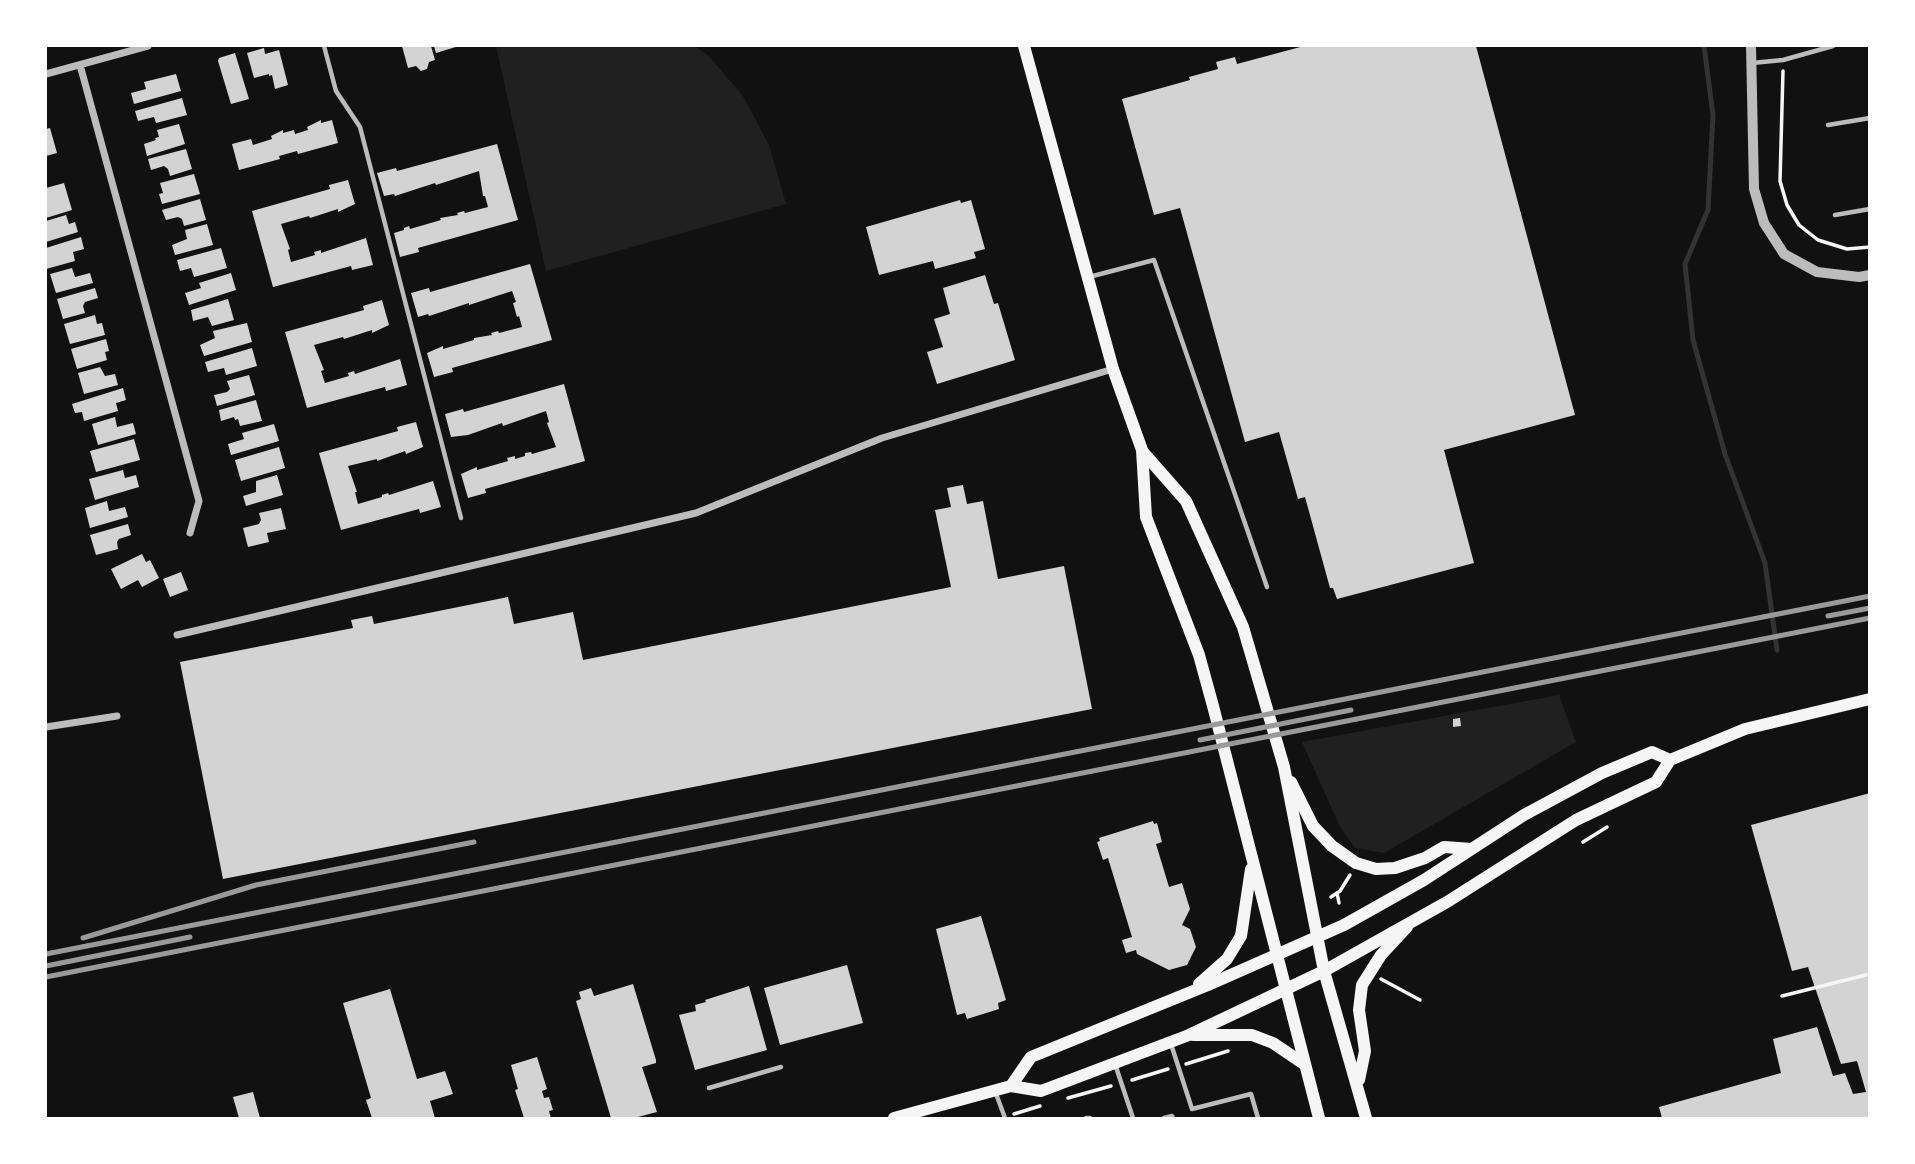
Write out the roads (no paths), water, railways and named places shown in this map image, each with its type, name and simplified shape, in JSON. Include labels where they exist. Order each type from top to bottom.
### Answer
[{"type":"main road","points":[[1024,46],[1113,369],[1142,450],[1146,517],[1199,655],[1319,1118]]},
{"type":"main road","points":[[1142,450],[1186,501],[1243,627],[1284,767],[1324,971],[1366,1118]]},
{"type":"main road","points":[[894,1118],[1011,1086],[1041,1091],[1171,1043],[1324,971],[1410,923],[1576,820],[1656,782],[1670,760],[1745,729],[1870,699]]},
{"type":"main road","points":[[1011,1086],[1031,1057],[1185,995],[1317,937],[1424,880],[1524,815],[1637,756],[1652,752],[1670,760]]},
{"type":"main road","points":[[1284,767],[1313,826],[1332,846],[1356,863],[1376,869],[1395,867],[1425,858],[1444,848],[1472,849]]},
{"type":"main road","points":[[1185,995],[1227,959],[1241,936],[1252,862]]},
{"type":"main road","points":[[1358,1084],[1365,1051],[1359,1010],[1362,985],[1381,955],[1398,940],[1410,923]]},
{"type":"main road","points":[[1189,1035],[1252,1035],[1273,1043],[1304,1064]]},
{"type":"street","points":[[46,74],[148,46]]},
{"type":"street","points":[[1751,46],[1754,189],[1764,223],[1784,254],[1817,272],[1859,278],[1870,275]]},
{"type":"street","points":[[80,65],[199,501],[190,533]]},
{"type":"street","points":[[177,635],[696,513],[882,438],[1113,369]]},
{"type":"street","points":[[46,727],[117,716]]},
{"type":"lane","points":[[324,46],[336,91],[360,127],[461,518]]},
{"type":"lane","points":[[1751,63],[1783,60],[1833,46]]},
{"type":"lane","points":[[1828,125],[1870,118]]},
{"type":"lane","points":[[1835,215],[1870,209]]},
{"type":"lane","points":[[1088,277],[1154,260],[1267,587]]},
{"type":"lane","points":[[1171,1043],[1192,1108],[1251,1094],[1258,1118]]},
{"type":"lane","points":[[1115,1063],[1133,1118]]},
{"type":"lane","points":[[709,1088],[781,1067]]},
{"type":"lane","points":[[995,1090],[1005,1118]]},
{"type":"lane","points":[[1164,1118],[1173,1118]]},
{"type":"waterway","points":[[1704,46],[1713,115],[1708,210],[1685,264],[1693,340],[1725,454],[1765,563],[1777,650]]},
{"type":"railway","points":[[46,954],[1870,596]]},
{"type":"railway","points":[[1828,616],[1870,608]]},
{"type":"railway","points":[[46,977],[1870,618]]},
{"type":"railway","points":[[1200,740],[1351,710]]},
{"type":"railway","points":[[83,938],[256,885],[474,842]]},
{"type":"railway","points":[[46,966],[190,937]]}]
